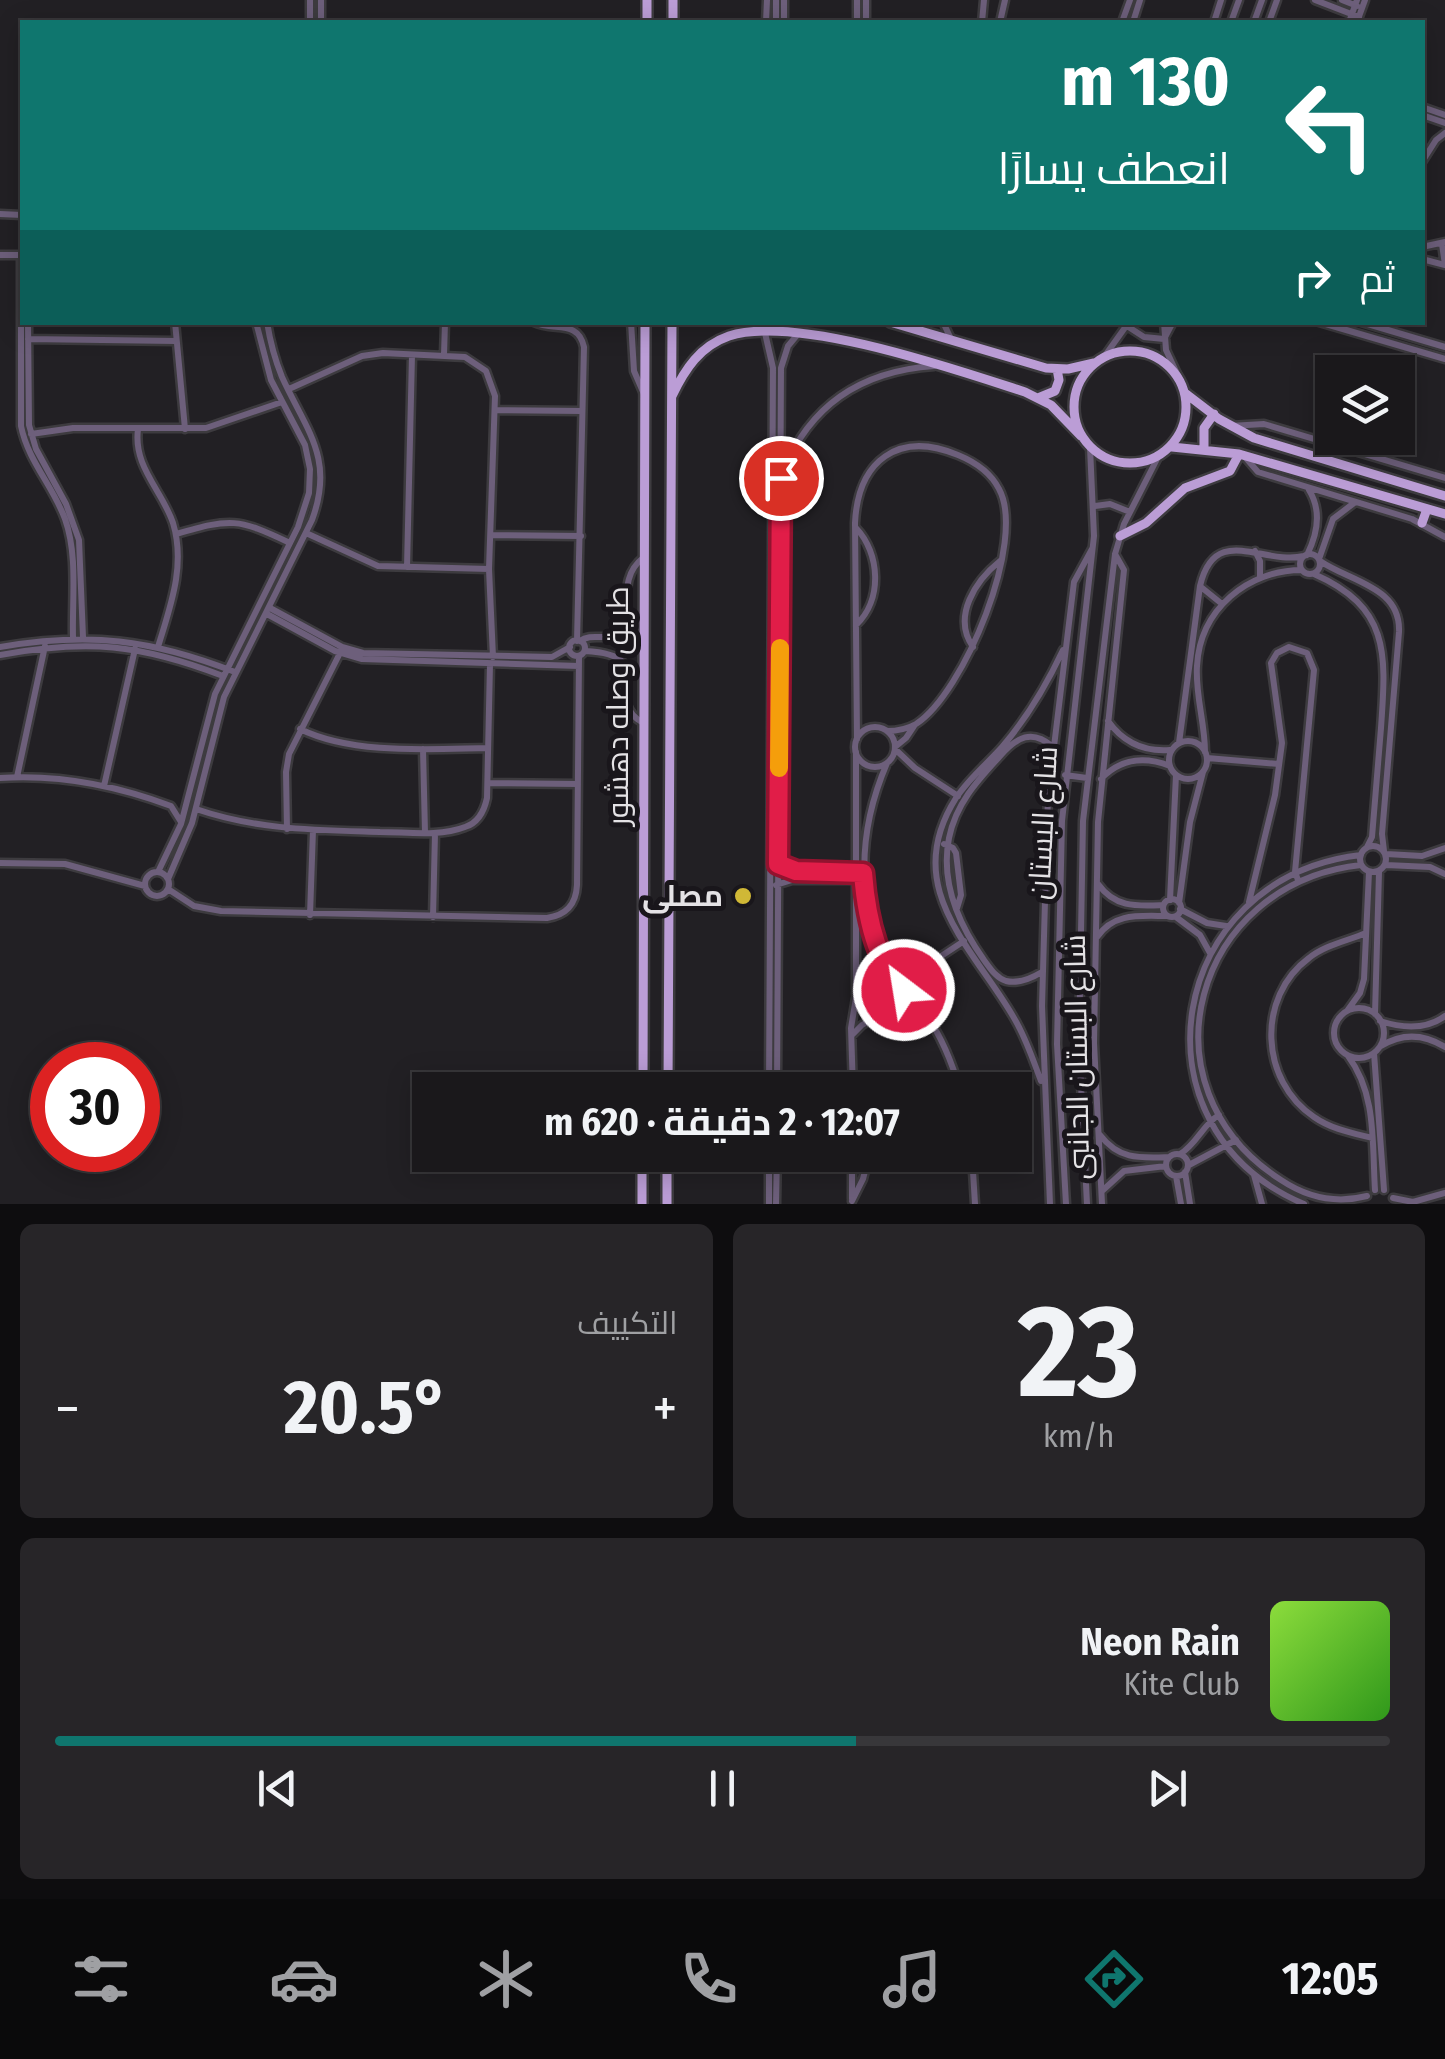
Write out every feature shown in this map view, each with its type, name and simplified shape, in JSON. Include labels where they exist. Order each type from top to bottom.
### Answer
[{"type":"main road","name":"طريق وصله دهشور","points":[[642,1072],[645,325]]},
{"type":"main road","name":"طريق وصله دهشور","points":[[668,1072],[672,325]]},
{"type":"main road","points":[[731,325],[743,333]]},
{"type":"main road","points":[[671,398],[684,373],[703,351],[743,333],[765,332],[852,342],[943,366],[1038,398],[1062,414],[1104,458],[1122,463],[1141,463],[1158,456],[1172,446],[1186,420],[1185,393],[1180,380],[1166,364],[1147,353],[1125,351],[1057,369],[913,325]]},
{"type":"main road","points":[[1082,436],[1076,423],[1075,396],[1079,383],[1100,360]]},
{"type":"main road","points":[[1038,398],[1055,391],[1060,380],[1057,369]]},
{"type":"main road","points":[[1185,393],[1230,426],[1254,438],[1445,496]]},
{"type":"main road","points":[[1204,449],[1204,428],[1214,414]]},
{"type":"main road","points":[[1172,446],[1242,455],[1445,514]]},
{"type":"main road","points":[[1120,536],[1142,526],[1185,488],[1230,471],[1242,455]]},
{"type":"main road","points":[[1422,523],[1427,508]]},
{"type":"main road","points":[[642,1172],[642,1204]]},
{"type":"main road","points":[[667,1172],[667,1204]]},
{"type":"street","points":[[1315,0],[1357,11]]},
{"type":"street","points":[[1342,0],[1357,11]]},
{"type":"street","points":[[1425,116],[1445,123]]},
{"type":"street","points":[[1432,118],[1436,140]]},
{"type":"street","points":[[1425,157],[1445,134]]},
{"type":"street","points":[[1444,243],[1445,265]]},
{"type":"street","points":[[22,325],[21,426],[29,452],[68,528],[73,637]]},
{"type":"street","points":[[28,325],[30,434],[77,531],[82,560],[83,637]]},
{"type":"street","points":[[175,325],[185,429]]},
{"type":"street","points":[[145,886],[149,876],[158,872],[182,824],[205,724],[224,672],[305,510],[310,477],[304,444],[266,364],[257,325]]},
{"type":"street","points":[[0,864],[65,864],[145,886],[154,896],[168,890],[168,879],[196,809],[215,725],[236,672],[306,533],[320,494],[319,458],[311,431],[276,360],[268,325]]},
{"type":"street","points":[[444,325],[444,355]]},
{"type":"street","points":[[168,890],[188,903],[214,911],[547,918],[566,912],[576,896],[584,347],[581,335],[571,328],[540,325]]},
{"type":"street","points":[[631,325],[634,371],[646,396]]},
{"type":"street","points":[[944,325],[952,340]]},
{"type":"street","points":[[1100,360],[1127,325]]},
{"type":"street","points":[[1129,325],[1144,337],[1164,339]]},
{"type":"street","points":[[1164,325],[1170,361],[1180,380]]},
{"type":"street","points":[[1164,339],[1171,325]]},
{"type":"street","points":[[1329,325],[1445,359]]},
{"type":"street","points":[[1377,325],[1445,347]]},
{"type":"street","points":[[765,332],[773,368],[776,524],[778,864],[774,885]]},
{"type":"street","points":[[770,1072],[781,368],[784,353],[798,334]]},
{"type":"street","points":[[28,339],[176,341]]},
{"type":"street","points":[[196,809],[257,826],[434,833],[464,828],[477,820],[486,806],[492,660],[489,569],[496,410],[493,383],[486,372],[464,357],[382,353],[362,356],[289,390]]},
{"type":"street","points":[[407,567],[412,355]]},
{"type":"street","points":[[781,478],[806,428],[842,393],[888,373],[943,366]]},
{"type":"street","points":[[30,434],[73,428],[185,429],[219,425],[282,402]]},
{"type":"street","points":[[496,410],[582,411]]},
{"type":"street","points":[[1230,426],[1264,424],[1445,478]]},
{"type":"street","points":[[138,429],[140,460],[176,534],[177,576],[158,647]]},
{"type":"street","name":"شارع البستان","points":[[1066,1204],[1058,1044],[1065,776],[1093,548],[1095,506],[1090,446]]},
{"type":"street","points":[[852,1072],[859,877],[855,526],[861,486],[874,465],[902,448],[936,448],[975,464],[998,486],[1008,522],[1001,560],[973,647],[947,692],[895,748],[870,809],[859,877],[872,926],[898,983],[899,1001],[890,1012]]},
{"type":"street","points":[[1242,455],[1258,472],[1422,523],[1445,537]]},
{"type":"street","name":"شارع البستان","points":[[1087,1204],[1079,1025],[1087,778],[1115,554],[1130,512],[1158,456]]},
{"type":"street","points":[[1302,570],[1300,561],[1318,518],[1317,505],[1308,488]]},
{"type":"street","points":[[1314,574],[1319,570],[1333,519],[1355,502]]},
{"type":"street","points":[[1095,506],[1110,504],[1130,512]]},
{"type":"street","points":[[176,534],[234,521],[290,544]]},
{"type":"street","points":[[855,526],[870,546],[874,572],[871,604],[855,625]]},
{"type":"street","points":[[306,533],[367,563],[489,569]]},
{"type":"street","points":[[491,535],[581,536]]},
{"type":"street","name":"شارع البستان الجانبى","points":[[1050,1204],[1043,1086],[1053,746],[1074,582],[1093,548]]},
{"type":"street","points":[[1171,916],[1176,775],[1170,766],[1171,750],[1178,743],[1200,586],[1205,570],[1222,553],[1239,549],[1279,558],[1314,554],[1388,598],[1398,614],[1382,834],[1386,865]]},
{"type":"street","points":[[1255,552],[1260,561],[1259,578]]},
{"type":"street","name":"شارع البستان الجانبى","points":[[1102,1204],[1094,1043],[1098,822],[1124,570],[1115,554]]},
{"type":"street","points":[[268,611],[340,654],[362,660],[552,657],[588,636],[617,635],[626,625],[628,576],[644,557]]},
{"type":"street","points":[[973,647],[964,629],[967,607],[977,585],[1001,560]]},
{"type":"street","points":[[1171,916],[1206,755],[1198,655],[1206,628],[1222,604],[1259,578],[1302,570],[1314,574],[1360,603],[1375,624],[1384,654],[1372,837],[1360,855],[1295,872],[1249,902],[1227,926],[1210,953],[1197,1004],[1191,1054],[1198,1088],[1211,1120],[1228,1146],[1254,1173],[1304,1204]]},
{"type":"street","points":[[1200,586],[1222,604]]},
{"type":"street","points":[[1360,603],[1373,588]]},
{"type":"street","points":[[268,611],[342,647],[363,653],[579,666]]},
{"type":"street","points":[[0,646],[83,637],[158,647],[224,672]]},
{"type":"street","points":[[607,652],[608,637]]},
{"type":"street","points":[[0,655],[45,646],[84,644],[135,649],[236,672]]},
{"type":"street","points":[[1044,971],[1025,980],[1004,980],[965,940],[943,844],[946,817],[958,796],[1018,726],[1065,644]]},
{"type":"street","points":[[17,777],[45,646]]},
{"type":"street","points":[[570,647],[572,654],[607,652],[618,656],[625,665],[627,705],[633,716],[644,723]]},
{"type":"street","points":[[1249,902],[1279,764],[1280,716],[1270,670],[1277,653],[1296,647],[1308,653],[1314,670],[1295,872],[1298,880]]},
{"type":"street","points":[[104,786],[135,649]]},
{"type":"street","points":[[1384,654],[1397,652]]},
{"type":"street","points":[[287,829],[287,763],[300,729],[340,654]]},
{"type":"street","points":[[855,712],[871,728],[887,731],[914,726]]},
{"type":"street","points":[[1107,720],[1121,736],[1139,747],[1171,750]]},
{"type":"street","points":[[857,738],[871,728]]},
{"type":"street","points":[[300,729],[337,742],[423,749],[488,748]]},
{"type":"street","points":[[887,731],[895,748],[915,768],[958,796]]},
{"type":"street","points":[[1043,1086],[1014,1018],[942,897],[937,864],[966,796],[1013,742],[1022,736],[1034,736],[1053,746]]},
{"type":"street","points":[[1178,743],[1194,742],[1206,755],[1279,764]]},
{"type":"street","points":[[423,749],[425,833]]},
{"type":"street","points":[[856,752],[861,761],[871,766],[888,763],[915,768]]},
{"type":"street","points":[[1100,779],[1114,767],[1132,761],[1151,760],[1170,766]]},
{"type":"street","points":[[1176,775],[1192,778],[1203,772]]},
{"type":"street","points":[[1065,776],[1087,778]]},
{"type":"street","points":[[0,778],[62,778],[172,806],[187,800]]},
{"type":"street","points":[[489,783],[578,784]]},
{"type":"street","points":[[172,806],[182,824]]},
{"type":"street","points":[[1083,821],[1098,822]]},
{"type":"street","points":[[310,915],[313,830]]},
{"type":"street","points":[[433,917],[434,833]]},
{"type":"street","points":[[1367,847],[1422,856],[1445,848]]},
{"type":"street","points":[[1360,855],[1361,865],[1369,872],[1378,872],[1386,865],[1430,867],[1445,874]]},
{"type":"street","points":[[778,864],[796,871],[859,877]]},
{"type":"street","points":[[1361,865],[1298,880],[1260,904],[1236,928],[1216,960],[1197,1004],[1200,1060],[1219,1114],[1236,1140],[1272,1174],[1314,1198],[1366,1200],[1379,1190]]},
{"type":"street","points":[[158,872],[168,879]]},
{"type":"street","points":[[1369,872],[1362,986],[1334,1029],[1336,1044],[1358,1071],[1368,1098],[1379,1190],[1394,1201],[1413,1202],[1445,1193]]},
{"type":"street","points":[[1378,872],[1378,1018],[1383,1038],[1377,1050],[1379,1190]]},
{"type":"street","points":[[774,885],[792,880],[859,877]]},
{"type":"street","points":[[1098,884],[1110,898],[1127,906],[1173,904],[1207,923],[1227,926]]},
{"type":"street","points":[[1047,894],[1062,894]]},
{"type":"street","points":[[1096,938],[1106,925],[1121,918],[1171,916],[1200,935],[1210,953]]},
{"type":"street","points":[[1366,934],[1326,948],[1294,972],[1274,1009],[1271,1039],[1276,1069],[1298,1104],[1332,1127],[1372,1138]]},
{"type":"street","points":[[898,983],[965,940]]},
{"type":"street","points":[[881,1015],[865,1011],[856,994],[861,978],[872,972],[884,972],[925,1013],[953,1072]]},
{"type":"street","points":[[1348,1011],[1362,1009],[1398,1026],[1421,1026],[1445,1016]]},
{"type":"street","points":[[851,1036],[866,1022],[890,1012],[925,1013]]},
{"type":"street","points":[[773,1023],[776,1072]]},
{"type":"street","points":[[1347,1056],[1361,1058],[1404,1037],[1422,1037],[1445,1047]]},
{"type":"street","points":[[1100,1136],[1110,1147],[1132,1158],[1169,1157],[1198,1140],[1219,1114]]},
{"type":"street","points":[[1176,1176],[1206,1153],[1236,1140]]},
{"type":"street","points":[[1180,1154],[1187,1169],[1190,1204]]},
{"type":"street","points":[[1169,1157],[1168,1172],[1176,1176]]},
{"type":"street","points":[[1102,1192],[1124,1170],[1166,1166]]},
{"type":"street","points":[[769,1204],[772,1172]]},
{"type":"street","points":[[774,1172],[776,1204]]},
{"type":"street","points":[[852,1172],[852,1203]]},
{"type":"street","points":[[852,1203],[864,1172]]},
{"type":"street","points":[[974,1172],[974,1204]]},
{"type":"street","points":[[1254,1173],[1262,1204]]},
{"type":"street","points":[[1176,1176],[1180,1204]]},
{"type":"slow traffic","points":[[779,768],[780,648]]},
{"type":"place","name":"مصلى","points":[[743,896]]},
{"type":"route","points":[[781,478],[778,864],[796,871],[863,873],[875,936],[904,990]]}]
